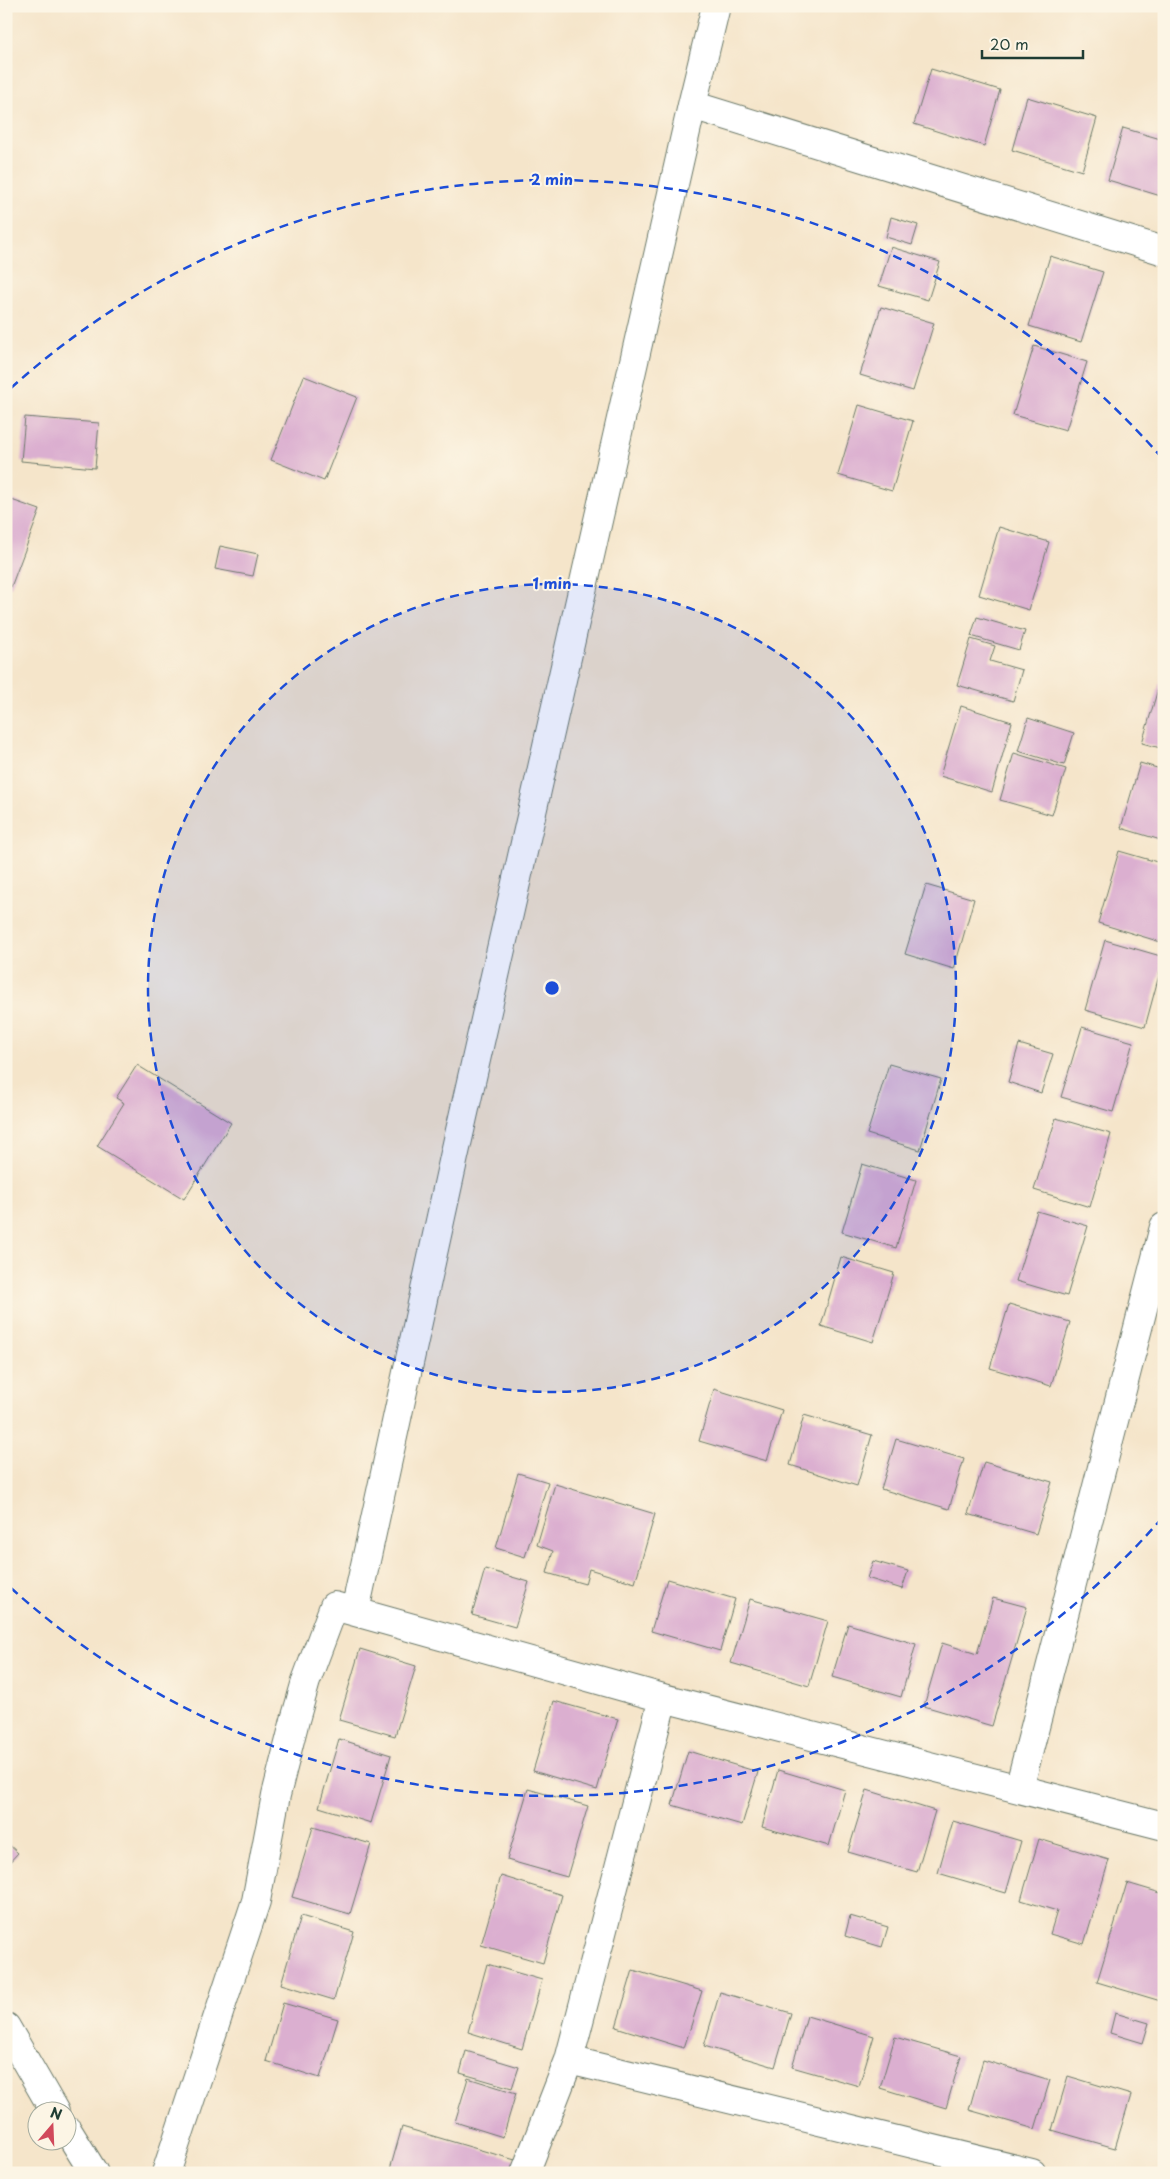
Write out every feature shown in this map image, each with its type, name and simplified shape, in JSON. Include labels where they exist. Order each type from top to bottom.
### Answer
[{"type":"street","points":[[355,1611],[456,1148],[716,6]]},
{"type":"street","points":[[692,105],[1164,251]]},
{"type":"street","points":[[1019,1789],[1164,1227]]},
{"type":"street","points":[[166,2173],[256,1901],[276,1794],[306,1681],[334,1606],[663,1698],[1164,1826]]},
{"type":"street","points":[[525,2173],[569,2060],[663,1698]]},
{"type":"street","points":[[6,2027],[49,2102]]},
{"type":"street","points":[[569,2060],[1032,2173]]},
{"type":"street","points":[[78,2147],[94,2173]]},
{"type":"building","points":[[931,69],[1000,90],[984,146],[914,124]]},
{"type":"building","points":[[1027,97],[1097,118],[1082,171],[1012,150]]},
{"type":"building","points":[[1123,128],[1164,140],[1164,197],[1108,180]]},
{"type":"building","points":[[891,217],[918,225],[912,245],[886,237]]},
{"type":"building","points":[[891,247],[940,262],[928,300],[879,286]]},
{"type":"building","points":[[1050,256],[1103,272],[1081,342],[1029,326]]},
{"type":"building","points":[[881,307],[934,323],[913,391],[860,375]]},
{"type":"building","points":[[1034,346],[1087,362],[1066,430],[1013,415]]},
{"type":"building","points":[[304,376],[357,397],[324,481],[271,460]]},
{"type":"building","points":[[859,405],[913,421],[892,491],[838,475]]},
{"type":"building","points":[[25,417],[99,423],[95,468],[21,461]]},
{"type":"building","points":[[6,498],[40,510],[11,587],[6,585]]},
{"type":"building","points":[[999,527],[1049,542],[1029,610],[979,595]]},
{"type":"building","points":[[220,546],[258,554],[253,576],[215,569]]},
{"type":"building","points":[[977,617],[1025,631],[1019,650],[971,636]]},
{"type":"building","points":[[971,639],[995,646],[990,661],[1022,670],[1013,701],[957,685]]},
{"type":"building","points":[[1164,672],[1164,749],[1142,743]]},
{"type":"building","points":[[961,706],[1012,722],[992,792],[940,776]]},
{"type":"building","points":[[1028,718],[1074,733],[1064,765],[1018,751]]},
{"type":"building","points":[[1014,753],[1066,769],[1052,815],[1000,800]]},
{"type":"building","points":[[1140,763],[1164,770],[1164,841],[1121,828]]},
{"type":"building","points":[[1119,851],[1164,864],[1164,943],[1098,923]]},
{"type":"building","points":[[926,885],[974,899],[954,969],[905,954]]},
{"type":"building","points":[[1105,940],[1164,957],[1145,1027],[1085,1010]]},
{"type":"building","points":[[1082,1027],[1133,1042],[1113,1112],[1061,1097]]},
{"type":"building","points":[[1019,1044],[1053,1054],[1041,1093],[1008,1082]]},
{"type":"building","points":[[889,1064],[941,1079],[920,1150],[867,1134]]},
{"type":"building","points":[[137,1065],[231,1123],[184,1199],[97,1146],[124,1103],[116,1098]]},
{"type":"building","points":[[1056,1118],[1111,1134],[1090,1207],[1034,1190]]},
{"type":"building","points":[[862,1164],[916,1180],[896,1248],[842,1232]]},
{"type":"building","points":[[1037,1211],[1088,1226],[1067,1296],[1016,1281]]},
{"type":"building","points":[[841,1257],[894,1273],[873,1342],[821,1326]]},
{"type":"building","points":[[1009,1304],[1070,1322],[1051,1386],[990,1368]]},
{"type":"building","points":[[714,1389],[782,1410],[767,1461],[699,1441]]},
{"type":"building","points":[[804,1415],[872,1435],[857,1486],[790,1465]]},
{"type":"building","points":[[896,1439],[964,1459],[949,1509],[881,1489]]},
{"type":"building","points":[[984,1462],[1052,1482],[1036,1534],[968,1514]]},
{"type":"building","points":[[518,1473],[548,1482],[525,1557],[496,1548]]},
{"type":"building","points":[[555,1484],[655,1514],[635,1583],[589,1569],[585,1584],[547,1573],[553,1551],[537,1545]]},
{"type":"building","points":[[873,1561],[908,1571],[902,1589],[867,1578]]},
{"type":"building","points":[[485,1569],[529,1582],[515,1627],[472,1615]]},
{"type":"building","points":[[667,1579],[735,1599],[720,1651],[651,1631]]},
{"type":"building","points":[[993,1598],[1027,1607],[992,1726],[924,1706],[942,1643],[977,1654]]},
{"type":"building","points":[[750,1599],[828,1621],[809,1686],[731,1663]]},
{"type":"building","points":[[848,1624],[916,1644],[901,1697],[832,1677]]},
{"type":"building","points":[[360,1649],[416,1666],[395,1736],[339,1720]]},
{"type":"building","points":[[554,1701],[618,1719],[597,1790],[533,1771]]},
{"type":"building","points":[[339,1739],[391,1755],[371,1823],[319,1807]]},
{"type":"building","points":[[688,1751],[758,1772],[742,1825],[672,1805]]},
{"type":"building","points":[[778,1770],[845,1790],[829,1846],[762,1827]]},
{"type":"building","points":[[528,1789],[588,1806],[567,1877],[507,1860]]},
{"type":"building","points":[[867,1790],[935,1811],[917,1872],[848,1852]]},
{"type":"building","points":[[953,1821],[1021,1841],[1006,1893],[938,1873]]},
{"type":"building","points":[[313,1827],[371,1844],[350,1914],[292,1897]]},
{"type":"building","points":[[1039,1839],[1109,1860],[1084,1944],[1050,1934],[1057,1911],[1021,1900]]},
{"type":"building","points":[[6,1842],[18,1853],[6,1866]]},
{"type":"building","points":[[501,1876],[562,1895],[543,1963],[481,1945]]},
{"type":"building","points":[[1127,1883],[1164,1894],[1164,2002],[1097,1982]]},
{"type":"building","points":[[301,1916],[354,1932],[334,2000],[281,1984]]},
{"type":"building","points":[[850,1916],[888,1927],[882,1947],[845,1936]]},
{"type":"building","points":[[487,1964],[542,1980],[522,2049],[468,2032]]},
{"type":"building","points":[[633,1970],[702,1991],[684,2048],[616,2027]]},
{"type":"building","points":[[720,1992],[791,2013],[775,2067],[704,2046]]},
{"type":"building","points":[[283,2003],[338,2019],[320,2078],[266,2061]]},
{"type":"building","points":[[1115,2013],[1149,2023],[1143,2043],[1110,2033]]},
{"type":"building","points":[[807,2016],[874,2036],[859,2086],[792,2067]]},
{"type":"building","points":[[895,2037],[961,2056],[946,2108],[880,2088]]},
{"type":"building","points":[[466,2051],[519,2067],[512,2088],[460,2073]]},
{"type":"building","points":[[983,2060],[1050,2080],[1035,2129],[969,2110]]},
{"type":"building","points":[[1068,2076],[1131,2095],[1115,2148],[1052,2130]]},
{"type":"building","points":[[468,2078],[516,2093],[503,2137],[455,2122]]},
{"type":"building","points":[[402,2127],[515,2160],[511,2173],[389,2173]]}]
